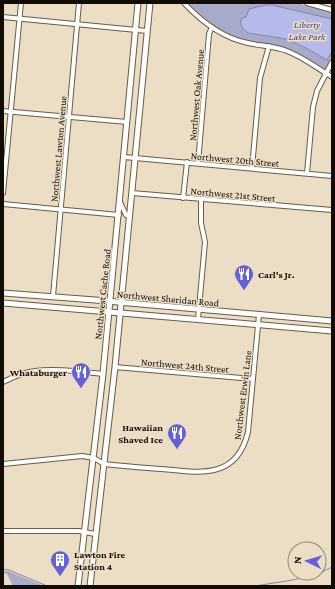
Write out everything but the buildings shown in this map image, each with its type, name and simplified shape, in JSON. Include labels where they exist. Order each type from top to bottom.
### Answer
[{"type":"main road","name":"Northwest Cache Road","points":[[78,586],[110,312],[138,3]]},
{"type":"main road","name":"Northwest Cache Road","points":[[90,586],[116,367],[150,3]]},
{"type":"main road","name":"Northwest Sheridan Road","points":[[3,293],[53,296],[332,321]]},
{"type":"main road","name":"Northwest Sheridan Road","points":[[3,303],[332,331]]},
{"type":"street","points":[[3,193],[21,3]]},
{"type":"street","name":"Northwest Lawton Avenue","points":[[53,296],[79,3]]},
{"type":"street","points":[[184,3],[197,16],[212,27],[237,40],[278,48],[296,54],[332,77]]},
{"type":"street","points":[[307,3],[332,10]]},
{"type":"street","points":[[3,17],[147,30]]},
{"type":"street","name":"Northwest Oak Avenue","points":[[198,163],[209,34],[212,27]]},
{"type":"street","points":[[252,168],[260,78],[269,46]]},
{"type":"street","points":[[307,174],[313,107],[318,91],[332,62]]},
{"type":"street","points":[[3,111],[128,122]]},
{"type":"street","name":"Northwest 20th Street","points":[[124,157],[332,176]]},
{"type":"street","points":[[183,198],[187,162]]},
{"type":"street","name":"Northwest 21st Street","points":[[132,194],[332,210]]},
{"type":"street","points":[[198,319],[205,242],[201,223],[201,199]]},
{"type":"street","points":[[120,202],[126,215],[130,216]]},
{"type":"street","points":[[3,204],[119,215]]},
{"type":"street","name":"Northwest Erwin Lane","points":[[104,464],[200,472],[215,470],[228,464],[238,456],[245,443],[248,432],[259,315]]},
{"type":"street","name":"Northwest 24th Street","points":[[116,367],[253,379]]},
{"type":"street","points":[[3,382],[19,375],[45,370],[103,374]]},
{"type":"street","points":[[3,464],[70,456],[82,456],[94,458],[104,464]]},
{"type":"street","points":[[3,531],[84,532],[95,534]]},
{"type":"green space","name":"Liberty Lake Park","points":[[188,3],[297,3],[332,13],[332,56],[325,70],[294,51],[240,39],[208,21]]},
{"type":"green space","points":[[3,571],[8,571],[44,586],[13,586],[7,574],[3,573]]},
{"type":"shaded area","points":[[272,5],[332,19],[332,51],[327,60],[286,39],[246,32],[241,25],[241,19],[246,17],[249,9]]},
{"type":"waterway","points":[[255,586],[305,577],[332,567]]},
{"type":"waterway","points":[[3,569],[9,570],[47,586]]},
{"type":"place","name":"Carl's Jr.","points":[[244,291]]},
{"type":"place","name":"Whataburger","points":[[81,389]]},
{"type":"place","name":"Hawaiian Shaved Ice","points":[[177,450]]},
{"type":"place","name":"Lawton Fire Station 4","points":[[60,577]]}]
